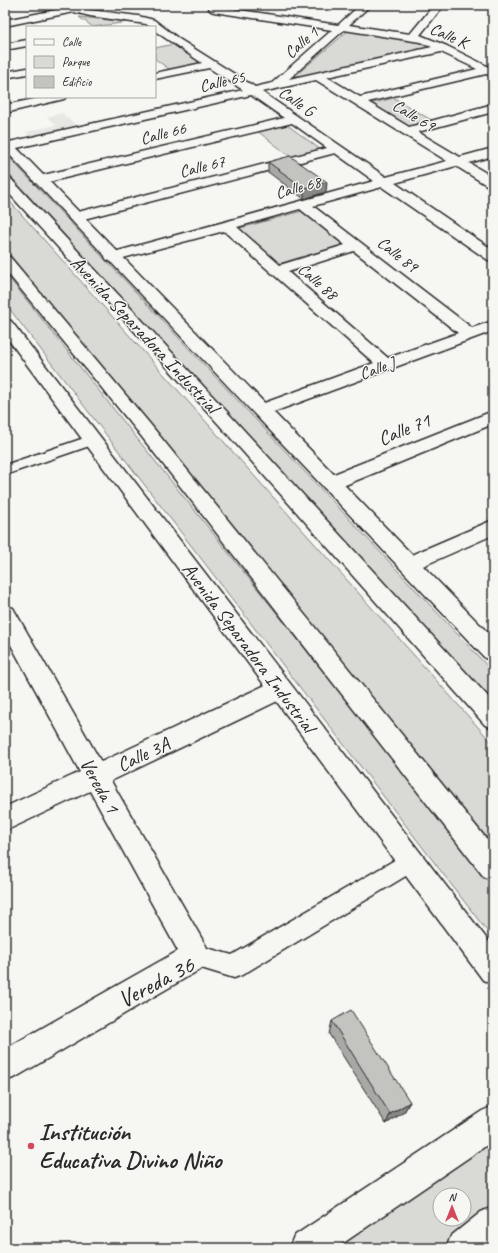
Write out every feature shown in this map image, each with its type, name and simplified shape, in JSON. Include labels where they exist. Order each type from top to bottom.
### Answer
[{"type":"street","name":"Calle 1","points":[[274,86],[366,5]]},
{"type":"street","points":[[413,37],[439,5]]},
{"type":"street","points":[[5,23],[71,7]]},
{"type":"street","name":"Calle G","points":[[71,7],[94,14],[144,20],[155,26]]},
{"type":"street","points":[[217,7],[274,18],[341,28]]},
{"type":"street","points":[[274,18],[284,9]]},
{"type":"street","points":[[116,26],[144,20]]},
{"type":"street","name":"Calle G","points":[[156,27],[175,41],[294,119],[493,257]]},
{"type":"street","name":"Calle K","points":[[341,28],[413,37],[430,41],[490,72]]},
{"type":"street","points":[[162,44],[175,41]]},
{"type":"street","points":[[5,48],[26,43]]},
{"type":"street","name":"Calle 65","points":[[6,144],[253,91],[443,48]]},
{"type":"street","points":[[156,76],[211,64]]},
{"type":"street","points":[[5,75],[26,71]]},
{"type":"street","points":[[358,101],[490,72]]},
{"type":"street","name":"Calle 69","points":[[317,76],[493,183]]},
{"type":"street","points":[[5,109],[55,98]]},
{"type":"street","points":[[407,131],[493,108]]},
{"type":"street","name":"Calle 66","points":[[40,180],[294,119]]},
{"type":"street","name":"Avenida Separadora Industrial","points":[[6,144],[112,257],[332,482],[493,652]]},
{"type":"street","name":"Calle 67","points":[[75,217],[337,149]]},
{"type":"street","name":"Calle 68","points":[[112,257],[493,152]]},
{"type":"street","name":"Avenida Separadora Industrial","points":[[5,181],[212,406],[493,718]]},
{"type":"street","name":"Calle 89","points":[[302,204],[470,335]]},
{"type":"street","name":"Calle 88","points":[[226,225],[386,365]]},
{"type":"street","points":[[278,270],[356,246]]},
{"type":"street","points":[[5,260],[144,428],[493,868]]},
{"type":"street","name":"Avenida Separadora Industrial","points":[[5,324],[493,970]]},
{"type":"street","name":"Calle J","points":[[262,410],[493,326]]},
{"type":"street","name":"Calle 71","points":[[332,482],[493,417]]},
{"type":"street","points":[[5,470],[93,440]]},
{"type":"street","points":[[409,564],[493,527]]},
{"type":"street","name":"Vereda 1","points":[[5,614],[196,956]]},
{"type":"street","name":"Calle 3A","points":[[5,819],[280,689]]},
{"type":"street","name":"Vereda 36","points":[[5,1066],[196,956],[234,967],[412,861]]},
{"type":"street","points":[[306,1248],[493,1122]]},
{"type":"street","points":[[463,1248],[493,1224]]},
{"type":"shaded area","points":[[62,113],[78,127],[32,138],[26,132],[56,125],[47,117]]},
{"type":"green space","points":[[79,17],[128,22],[100,26],[92,26]]},
{"type":"green space","points":[[349,30],[419,41],[433,48],[289,81]]},
{"type":"green space","points":[[174,44],[203,64],[172,71],[156,60],[156,48]]},
{"type":"green space","points":[[394,98],[433,121],[408,128],[369,104]]},
{"type":"green space","points":[[286,124],[321,150],[291,157],[256,130]]},
{"type":"green space","points":[[5,153],[493,672],[493,703],[5,170]]},
{"type":"green space","points":[[5,196],[493,744],[493,845],[5,249]]},
{"type":"green space","points":[[302,211],[345,244],[278,264],[237,229]]},
{"type":"green space","points":[[5,273],[493,884],[493,939],[5,303]]},
{"type":"green space","points":[[493,1127],[493,1208],[472,1224],[472,1187],[432,1187],[432,1227],[468,1227],[440,1248],[326,1248]]},
{"type":"building","points":[[290,156],[327,182],[304,188],[268,162]]},
{"type":"building","points":[[351,1010],[410,1102],[390,1114],[332,1021]]},
{"type":"place","name":"Institución Educativa Divino Niño","points":[[31,1146]]}]
